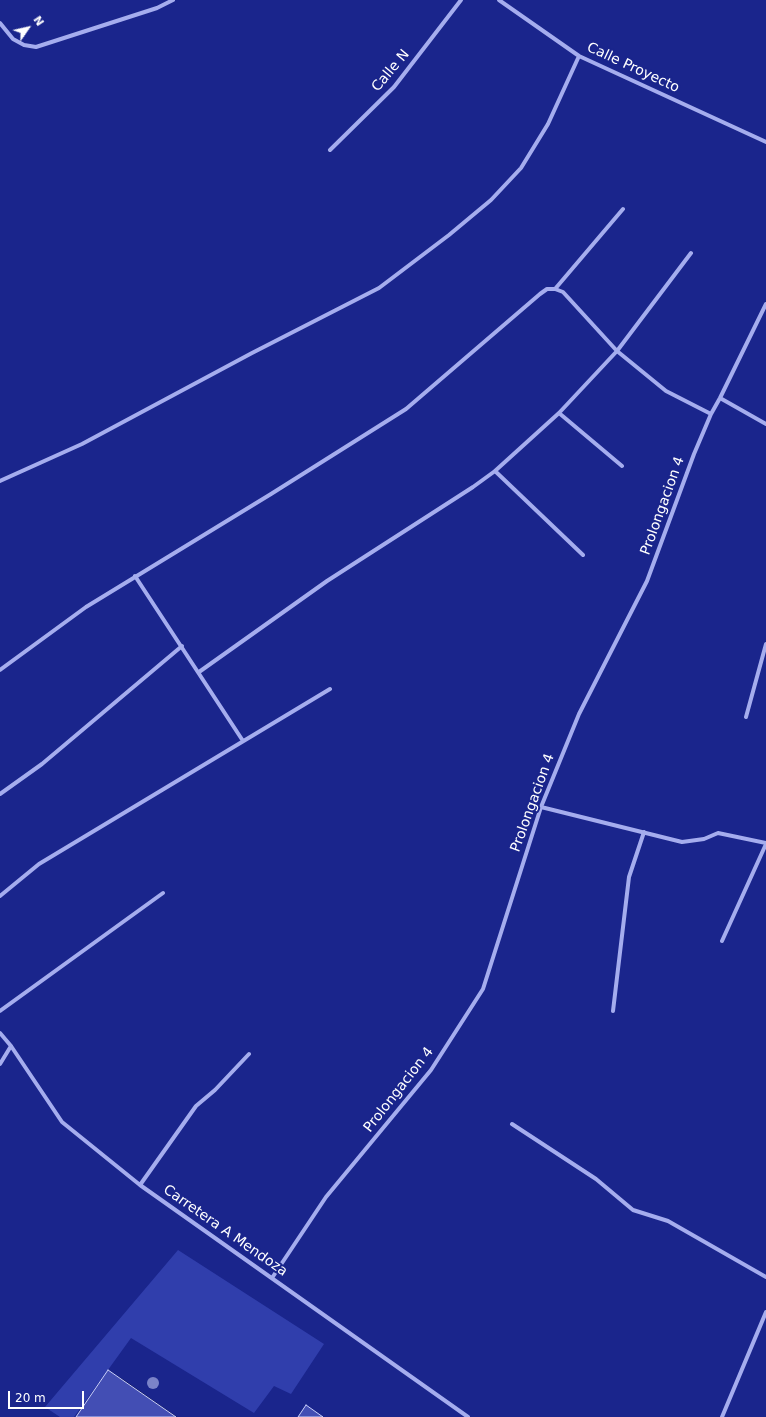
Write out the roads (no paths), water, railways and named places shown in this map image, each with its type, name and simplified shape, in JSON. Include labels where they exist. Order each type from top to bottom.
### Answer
[{"type":"street","points":[[0,23],[13,39],[24,45],[36,47],[157,8],[173,0]]},
{"type":"street","name":"Calle N","points":[[330,150],[394,87],[460,0]]},
{"type":"street","name":"Calle Proyecto","points":[[499,0],[579,56],[766,142]]},
{"type":"street","points":[[0,481],[82,444],[252,353],[379,288],[450,236],[491,200],[521,168],[548,124],[579,56]]},
{"type":"street","points":[[555,288],[623,209]]},
{"type":"street","points":[[199,672],[327,581],[496,471],[559,414],[617,351],[690,253]]},
{"type":"street","points":[[0,670],[86,606],[271,494],[406,409],[547,289],[555,288],[563,292],[617,351],[666,391],[711,414]]},
{"type":"street","name":"Prolongacion 4","points":[[272,1278],[326,1197],[432,1070],[483,989],[541,807],[579,714],[647,581],[694,454],[711,414],[766,304]]},
{"type":"street","points":[[720,398],[766,424]]},
{"type":"street","points":[[559,414],[622,466]]},
{"type":"street","points":[[496,471],[583,555]]},
{"type":"street","points":[[135,576],[244,741]]},
{"type":"street","points":[[746,717],[766,644]]},
{"type":"street","points":[[0,794],[42,764],[182,646]]},
{"type":"street","points":[[0,896],[39,864],[330,689]]},
{"type":"street","points":[[541,807],[682,842],[704,839],[718,833],[766,844],[722,941]]},
{"type":"street","points":[[612,1011],[629,877],[644,832]]},
{"type":"street","points":[[0,1011],[163,893]]},
{"type":"street","name":"Carretera A Mendoza","points":[[0,1033],[11,1046],[62,1122],[140,1185],[468,1417]]},
{"type":"street","points":[[0,1064],[11,1046]]},
{"type":"street","points":[[140,1185],[196,1106],[215,1090],[249,1054]]},
{"type":"street","points":[[512,1124],[596,1179],[633,1210],[668,1221],[766,1277]]},
{"type":"street","points":[[722,1417],[766,1312]]}]
